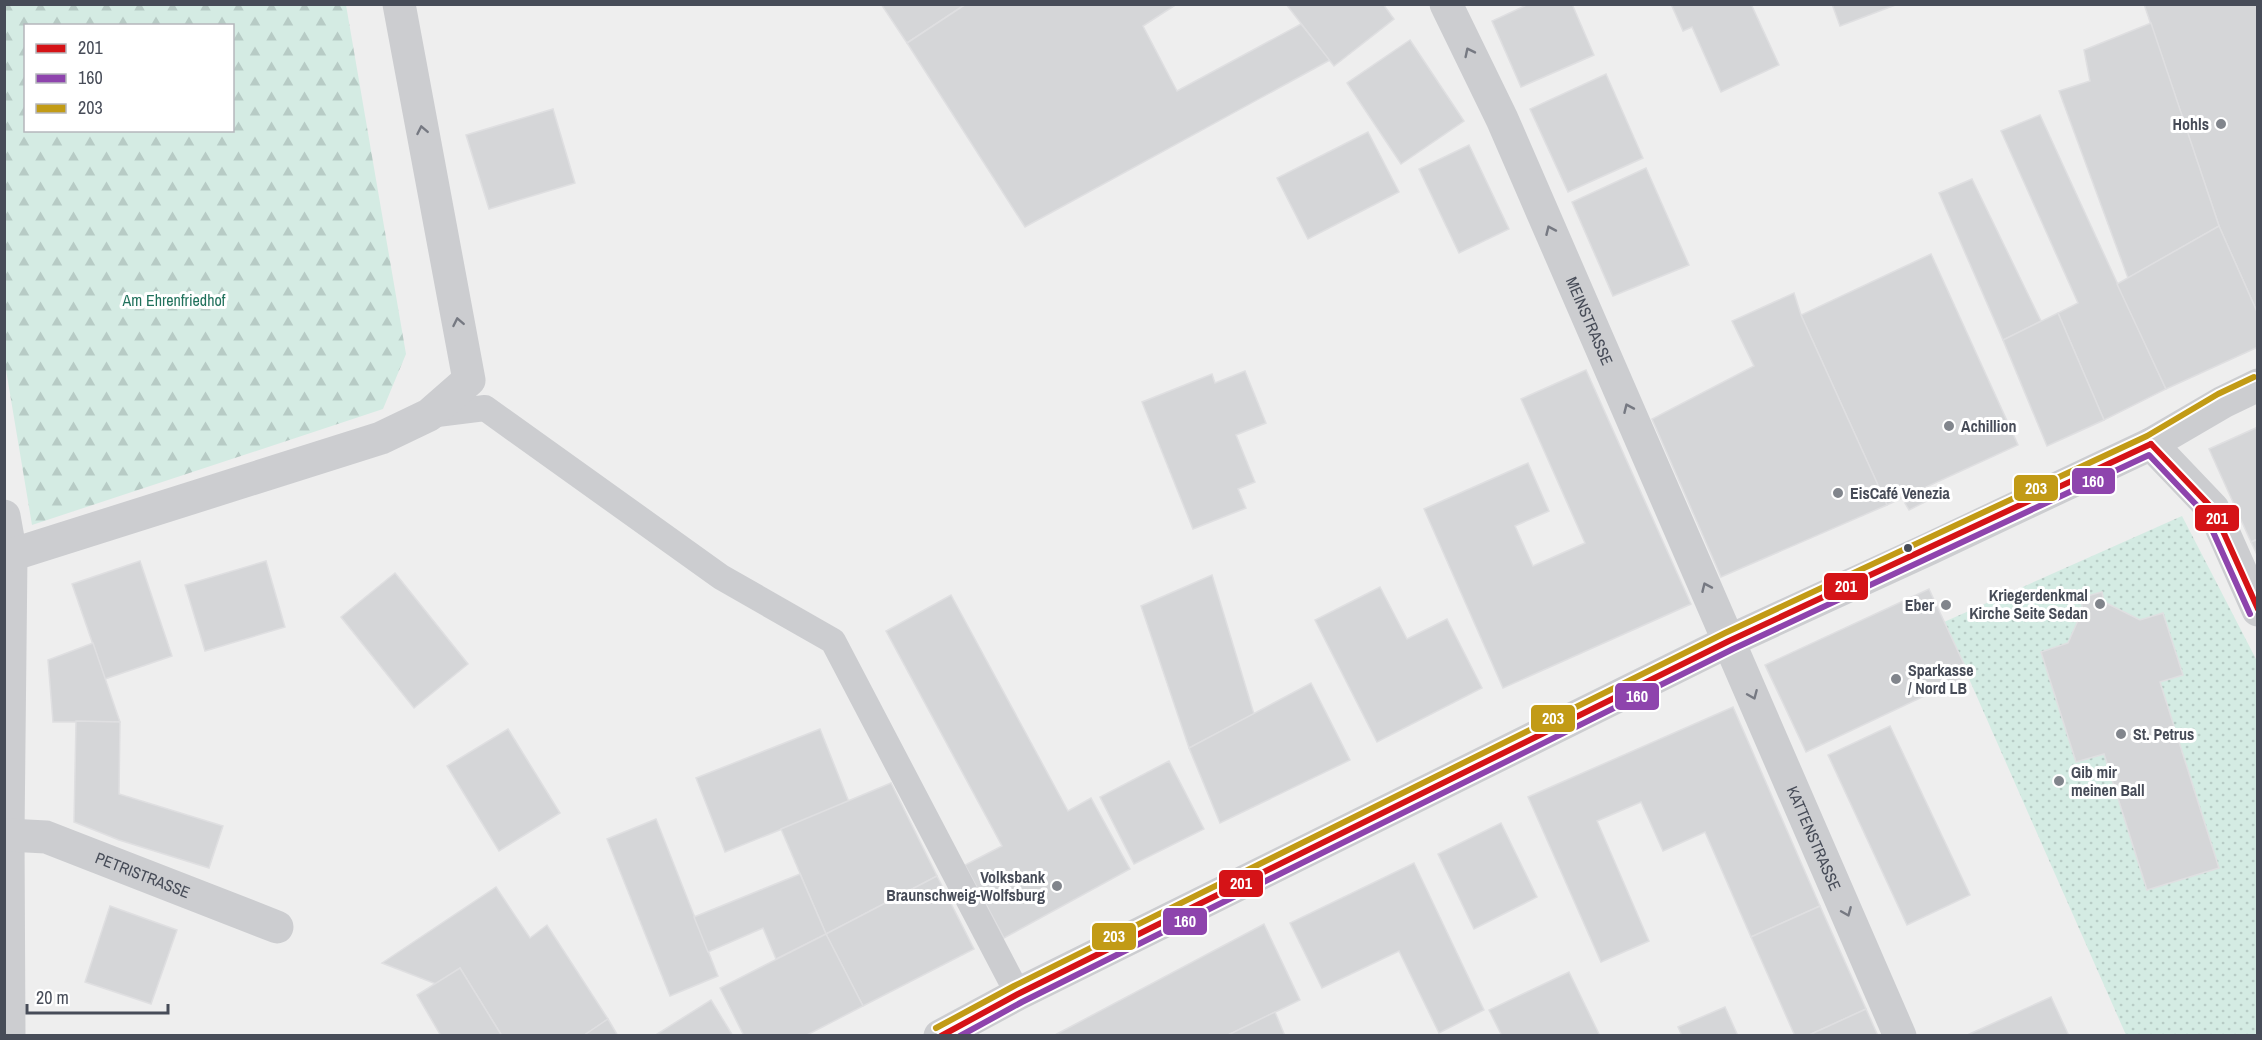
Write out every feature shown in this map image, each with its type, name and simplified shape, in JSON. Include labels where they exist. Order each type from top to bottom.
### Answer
[{"type":"street","points":[[11,555],[381,438],[429,415],[469,380],[399,4]]},
{"type":"street","name":"MEINSTRASSE","points":[[1446,4],[1502,119],[1729,641]]},
{"type":"street","points":[[940,1035],[1018,994],[1729,641],[1931,549],[2151,444],[2223,402],[2258,385]]},
{"type":"street","points":[[2151,444],[2212,509],[2258,610]]},
{"type":"street","points":[[4,516],[11,555],[6,771],[9,1035]]},
{"type":"street","name":"KATTENSTRASSE","points":[[1729,641],[1900,1035]]},
{"type":"street","name":"PETRISTRASSE","points":[[8,835],[46,837],[277,927]]},
{"type":"lane","points":[[429,415],[485,408],[721,577],[833,641],[1018,994]]},
{"type":"green space","name":"Am Ehrenfriedhof","points":[[4,5],[346,5],[406,354],[383,409],[32,525],[5,364]]},
{"type":"green space","points":[[2182,516],[2257,661],[2257,1035],[2126,1035],[1944,622]]},
{"type":"building","points":[[881,4],[966,4],[907,43]]},
{"type":"building","points":[[966,4],[1177,4],[1143,26],[1177,91],[1301,24],[1330,60],[1025,227],[907,43]]},
{"type":"building","points":[[1286,4],[1383,4],[1394,19],[1334,66]]},
{"type":"building","points":[[1529,4],[1572,4],[1594,55],[1521,87],[1492,21]]},
{"type":"building","points":[[1671,4],[1751,4],[1779,65],[1721,92],[1692,27],[1683,31]]},
{"type":"building","points":[[1832,4],[1898,4],[1840,26]]},
{"type":"building","name":"Hohls","points":[[2144,4],[2258,4],[2258,314],[2219,226]]},
{"type":"building","points":[[2151,23],[2219,226],[2128,278],[2059,91],[2090,81],[2084,50]]},
{"type":"building","points":[[1410,40],[1464,121],[1401,164],[1347,83]]},
{"type":"building","points":[[1606,74],[1643,158],[1568,192],[1530,109]]},
{"type":"building","points":[[553,109],[575,183],[489,209],[466,135]]},
{"type":"building","points":[[2040,115],[2166,389],[2104,420],[2058,313],[2078,303],[2001,131]]},
{"type":"building","points":[[1368,132],[1399,192],[1308,239],[1277,178]]},
{"type":"building","points":[[1469,145],[1509,229],[1459,253],[1419,169]]},
{"type":"building","points":[[1646,168],[1689,265],[1613,296],[1572,202]]},
{"type":"building","points":[[1972,179],[2041,321],[2003,340],[1939,193]]},
{"type":"building","points":[[2219,226],[2258,314],[2258,347],[2166,389],[2117,284]]},
{"type":"building","points":[[1931,254],[2018,445],[1887,505],[1801,315]]},
{"type":"building","points":[[1794,293],[1801,315],[1887,505],[1721,577],[1652,419],[1754,366],[1732,321]]},
{"type":"building","points":[[2058,313],[2104,420],[2047,446],[2003,340]]},
{"type":"building","points":[[1586,370],[1691,604],[1503,688],[1424,509],[1528,463],[1549,511],[1515,526],[1533,566],[1585,543],[1521,399]]},
{"type":"building","points":[[1245,371],[1266,423],[1236,435],[1255,482],[1238,489],[1246,508],[1193,529],[1142,402],[1212,374],[1215,383]]},
{"type":"building","points":[[2258,427],[2258,539],[2251,542],[2209,449]]},
{"type":"building","points":[[1933,489],[1937,496],[1909,510],[1905,503]]},
{"type":"building","points":[[2258,539],[2258,557],[2251,542]]},
{"type":"building","points":[[140,561],[172,656],[105,679],[72,584]]},
{"type":"building","points":[[266,561],[285,627],[205,651],[185,585]]},
{"type":"building","points":[[395,573],[468,664],[414,708],[341,617]]},
{"type":"building","points":[[1212,575],[1254,714],[1189,748],[1141,606]]},
{"type":"building","points":[[1380,587],[1407,639],[1447,619],[1482,688],[1377,742],[1315,620]]},
{"type":"building","points":[[1929,589],[1969,675],[1806,752],[1765,665]]},
{"type":"building","name":"St. Petrus","points":[[2102,592],[2104,602],[2140,620],[2163,613],[2183,675],[2160,682],[2219,868],[2147,890],[2104,754],[2076,762],[2041,652],[2068,643],[2083,609],[2080,598]]},
{"type":"building","points":[[951,595],[1068,811],[1091,798],[1130,869],[1004,938],[965,865],[1002,846],[886,631]]},
{"type":"building","points":[[93,643],[120,722],[53,722],[48,660]]},
{"type":"building","points":[[1311,683],[1350,760],[1220,823],[1189,748]]},
{"type":"building","points":[[1733,707],[1820,906],[1751,937],[1705,832],[1663,851],[1641,802],[1597,821],[1649,941],[1601,962],[1528,797]]},
{"type":"building","points":[[76,721],[120,722],[119,794],[223,826],[209,868],[119,840],[74,822]]},
{"type":"building","points":[[1890,726],[1970,895],[1907,925],[1828,755]]},
{"type":"building","points":[[508,729],[560,813],[499,851],[447,766]]},
{"type":"building","points":[[820,729],[849,802],[725,852],[696,778]]},
{"type":"building","points":[[1169,761],[1204,829],[1134,864],[1100,797]]},
{"type":"building","points":[[891,783],[937,876],[826,934],[781,829]]},
{"type":"building","points":[[656,819],[718,976],[670,996],[607,839]]},
{"type":"building","points":[[1501,823],[1537,897],[1474,929],[1438,854]]},
{"type":"building","points":[[1414,863],[1484,1010],[1439,1033],[1399,951],[1322,988],[1290,923]]},
{"type":"building","points":[[800,874],[826,934],[776,959],[763,928],[708,952],[694,917]]},
{"type":"building","points":[[937,876],[974,949],[863,1006],[826,934]]},
{"type":"building","points":[[496,887],[530,938],[547,925],[608,1019],[583,1036],[502,1036],[460,968],[436,984],[382,963]]},
{"type":"building","points":[[110,906],[177,930],[151,1004],[85,982]]},
{"type":"building","points":[[1820,906],[1866,1009],[1807,1036],[1795,1036],[1751,937]]},
{"type":"building","points":[[1264,924],[1300,1000],[1226,1036],[1053,1036]]},
{"type":"building","points":[[826,934],[863,1006],[805,1036],[744,1036],[720,988]]},
{"type":"building","points":[[460,968],[502,1036],[441,1036],[417,995]]},
{"type":"building","points":[[1569,972],[1600,1036],[1502,1036],[1489,1010]]},
{"type":"building","points":[[2051,997],[2069,1036],[1965,1036]]},
{"type":"building","points":[[711,1000],[733,1036],[654,1036]]},
{"type":"building","points":[[1725,1007],[1738,1036],[1682,1036],[1678,1027]]},
{"type":"building","points":[[1866,1009],[1878,1036],[1807,1036]]},
{"type":"building","points":[[1275,1012],[1285,1036],[1226,1036]]},
{"type":"building","points":[[608,1019],[618,1036],[583,1036]]},
{"type":"transit line","name":"203","points":[[936,1028],[1014,986],[1725,633],[2147,436],[2218,394],[2254,377]]},
{"type":"transit line","name":"201","points":[[2151,444],[2213,509],[2258,609]]},
{"type":"transit line","name":"201","points":[[941,1036],[1018,994],[1729,641],[2151,444]]},
{"type":"transit line","name":"160","points":[[960,1036],[1022,1002],[1733,649],[2149,455],[2205,514],[2250,614]]},
{"type":"place","name":"Hohls","points":[[2221,124]]},
{"type":"place","name":"Achillion","points":[[1949,426]]},
{"type":"place","name":"EisCafé Venezia","points":[[1838,493]]},
{"type":"place","name":"Kriegerdenkmal Kirche Seite Sedan","points":[[2100,604]]},
{"type":"place","name":"Eber","points":[[1946,605]]},
{"type":"place","name":"Sparkasse / Nord LB","points":[[1896,679]]},
{"type":"place","name":"St. Petrus","points":[[2121,734]]},
{"type":"place","name":"Gib mir meinen Ball","points":[[2059,781]]},
{"type":"place","name":"Volksbank Braunschweig-Wolfsburg","points":[[1057,886]]}]
